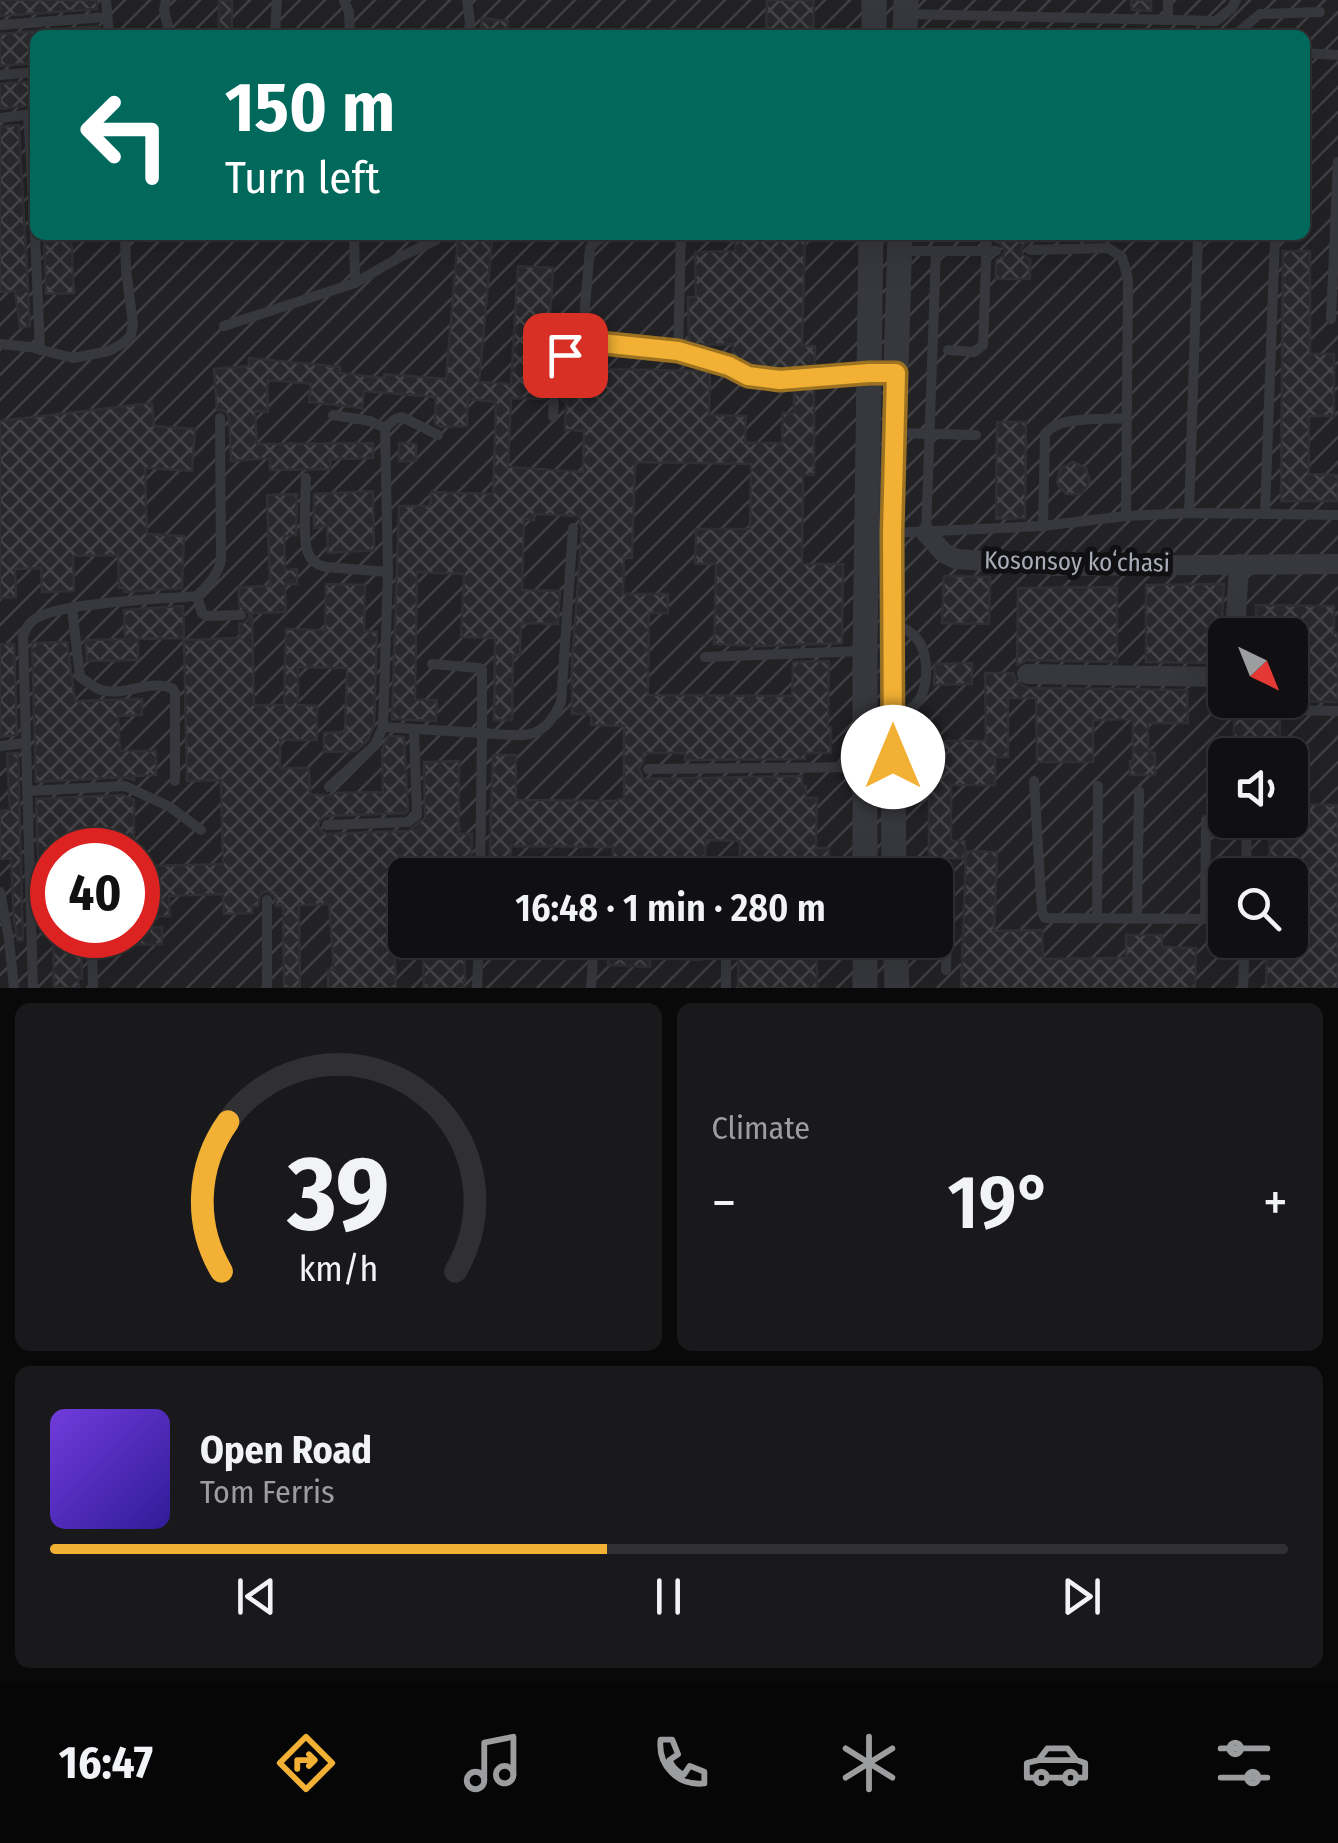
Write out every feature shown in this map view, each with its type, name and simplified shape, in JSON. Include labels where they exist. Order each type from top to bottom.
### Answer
[{"type":"street","points":[[874,0],[874,30]]},
{"type":"street","points":[[866,858],[871,240]]},
{"type":"street","points":[[894,858],[892,533],[899,243]]},
{"type":"street","name":"Kosonsoy koʻchasi","points":[[926,532],[944,553],[956,559],[1056,566],[1338,564]]},
{"type":"street","points":[[1236,618],[1239,564]]},
{"type":"street","points":[[1026,674],[1208,678]]},
{"type":"street","points":[[865,958],[865,988]]},
{"type":"street","points":[[896,958],[897,988]]},
{"type":"lane","points":[[106,0],[108,30]]},
{"type":"lane","points":[[166,0],[169,30]]},
{"type":"lane","points":[[275,30],[278,0]]},
{"type":"lane","points":[[344,0],[350,30]]},
{"type":"lane","points":[[467,0],[469,30]]},
{"type":"lane","points":[[1168,0],[1168,20]]},
{"type":"lane","points":[[905,16],[1216,21],[1236,0]]},
{"type":"lane","points":[[1240,30],[1260,14],[1320,12]]},
{"type":"lane","points":[[0,24],[107,17]]},
{"type":"lane","points":[[1310,53],[1338,55]]},
{"type":"lane","points":[[0,75],[30,72]]},
{"type":"lane","points":[[0,118],[30,114]]},
{"type":"lane","points":[[1331,319],[1338,162]]},
{"type":"lane","points":[[35,240],[40,350]]},
{"type":"lane","points":[[0,344],[73,358],[109,351],[123,343],[131,335],[132,324],[125,240]]},
{"type":"lane","points":[[354,240],[355,283]]},
{"type":"lane","points":[[224,326],[355,283],[436,240]]},
{"type":"lane","points":[[582,341],[590,248],[597,240]]},
{"type":"lane","points":[[678,351],[681,240]]},
{"type":"lane","points":[[948,350],[974,352],[982,345],[992,252],[988,240]]},
{"type":"lane","points":[[1050,240],[1051,249]]},
{"type":"lane","points":[[1108,248],[1113,240]]},
{"type":"lane","points":[[1188,513],[1198,240]]},
{"type":"lane","points":[[1265,514],[1275,240]]},
{"type":"lane","points":[[899,243],[936,251],[992,252]]},
{"type":"lane","points":[[1030,250],[1108,248],[1122,257],[1128,279],[1126,516]]},
{"type":"lane","points":[[926,532],[936,251]]},
{"type":"lane","points":[[553,418],[556,375],[565,355],[582,341],[678,351],[729,366],[748,376],[780,380],[896,373]]},
{"type":"lane","points":[[333,415],[370,421],[385,428]]},
{"type":"lane","points":[[33,988],[23,636],[30,622],[48,613],[197,596],[212,581],[221,560],[220,418]]},
{"type":"lane","points":[[329,787],[375,745],[383,726],[388,572],[385,428],[395,418],[402,418],[438,434]]},
{"type":"lane","points":[[1043,526],[1045,434],[1062,422],[1125,418]]},
{"type":"lane","points":[[894,432],[976,435]]},
{"type":"lane","points":[[306,478],[308,556],[326,567],[388,572]]},
{"type":"lane","points":[[892,533],[1043,526],[1188,513],[1338,515]]},
{"type":"lane","points":[[383,726],[533,735],[554,720],[564,677],[572,528]]},
{"type":"lane","points":[[197,596],[202,613],[207,616],[242,615]]},
{"type":"lane","points":[[72,608],[80,677],[113,692],[163,685],[173,689],[176,782]]},
{"type":"lane","points":[[892,621],[913,634],[922,646],[926,674],[923,694],[914,706],[893,718]]},
{"type":"lane","points":[[705,657],[892,649]]},
{"type":"lane","points":[[432,664],[482,670],[480,858]]},
{"type":"lane","points":[[1308,711],[1338,712]]},
{"type":"lane","points":[[327,825],[414,820],[414,730]]},
{"type":"lane","points":[[0,746],[25,743]]},
{"type":"lane","points":[[648,769],[866,768]]},
{"type":"lane","points":[[1034,780],[1042,916],[1048,920],[1208,918]]},
{"type":"lane","points":[[27,791],[125,786],[170,807],[202,830]]},
{"type":"lane","points":[[1097,918],[1098,786]]},
{"type":"lane","points":[[1137,918],[1139,791]]},
{"type":"lane","points":[[1204,918],[1206,820]]},
{"type":"lane","points":[[0,892],[14,988]]},
{"type":"lane","points":[[266,900],[267,988]]},
{"type":"lane","points":[[92,958],[93,988]]},
{"type":"lane","points":[[477,988],[478,958]]},
{"type":"lane","points":[[590,988],[592,958]]},
{"type":"lane","points":[[726,958],[726,988]]},
{"type":"lane","points":[[944,958],[946,970]]},
{"type":"lane","points":[[1243,988],[1244,958]]},
{"type":"shaded area","points":[[0,0],[1338,0],[1338,988],[0,988]]},
{"type":"building","points":[[0,0],[97,0],[97,9],[0,16]]},
{"type":"building","points":[[219,0],[232,0],[232,30],[219,30]]},
{"type":"building","points":[[767,0],[814,0],[813,30],[766,30]]},
{"type":"building","points":[[1131,0],[1151,0],[1151,11],[1132,10]]},
{"type":"building","points":[[482,18],[508,21],[507,30],[481,30]]},
{"type":"building","points":[[99,26],[99,30],[50,30]]},
{"type":"building","points":[[30,32],[30,63],[0,66],[0,34]]},
{"type":"building","points":[[30,81],[30,106],[0,109],[0,84]]},
{"type":"building","points":[[19,125],[30,326],[20,328],[15,291],[0,292],[0,127]]},
{"type":"building","points":[[44,240],[71,240],[74,293],[46,294]]},
{"type":"building","points":[[458,240],[492,240],[479,382],[511,384],[518,266],[553,268],[548,348],[544,348],[545,399],[511,398],[508,467],[583,472],[584,431],[565,430],[564,385],[599,385],[599,369],[710,371],[709,415],[746,416],[745,443],[782,443],[783,413],[794,413],[794,388],[814,386],[814,475],[803,475],[802,564],[843,564],[842,643],[714,644],[716,564],[695,564],[696,529],[750,529],[751,464],[635,462],[632,558],[624,558],[623,594],[668,594],[668,613],[649,613],[648,695],[792,696],[793,662],[829,661],[831,753],[805,753],[805,759],[685,760],[685,753],[643,753],[639,768],[643,779],[802,776],[806,798],[817,798],[816,848],[829,848],[829,858],[740,858],[740,841],[706,840],[705,858],[613,858],[613,847],[511,846],[511,858],[490,858],[493,755],[516,755],[516,800],[624,799],[624,726],[591,725],[591,714],[572,714],[582,529],[579,516],[534,514],[534,520],[524,519],[522,590],[560,591],[558,624],[521,623],[520,655],[513,655],[512,720],[494,720],[495,638],[461,637],[464,574],[417,572],[415,700],[437,700],[436,721],[392,719],[399,506],[430,506],[431,492],[493,494],[496,402],[468,399],[467,426],[442,427],[435,424],[436,397],[364,391],[362,408],[309,402],[311,384],[267,380],[268,412],[255,411],[257,444],[373,443],[373,458],[330,459],[330,469],[270,470],[270,458],[231,461],[229,417],[225,411],[217,410],[214,369],[249,366],[249,358],[340,367],[340,373],[384,378],[384,374],[446,379]]},
{"type":"building","points":[[736,240],[805,240],[802,346],[815,346],[815,368],[759,369],[759,362],[732,358],[733,344],[689,345],[688,297],[696,297],[695,252],[735,251]]},
{"type":"building","points":[[1030,240],[1021,249],[1030,259],[1030,279],[996,279],[996,260],[1005,250],[996,242]]},
{"type":"building","points":[[1283,251],[1310,251],[1310,354],[1334,354],[1334,416],[1309,416],[1309,474],[1338,475],[1338,501],[1281,501]]},
{"type":"building","points":[[152,403],[154,426],[195,429],[192,471],[145,468],[147,534],[184,536],[182,588],[124,592],[124,588],[119,588],[118,555],[73,556],[74,591],[42,592],[41,568],[15,569],[16,597],[0,598],[0,421]]},
{"type":"building","points":[[997,422],[1026,422],[1025,518],[996,519]]},
{"type":"building","points":[[399,443],[416,444],[416,461],[399,461]]},
{"type":"building","points":[[1073,462],[1086,468],[1090,482],[1081,494],[1066,494],[1057,483],[1060,469]]},
{"type":"building","points":[[373,491],[374,550],[328,553],[327,526],[314,528],[314,494]]},
{"type":"building","points":[[297,494],[296,535],[284,536],[285,570],[297,569],[297,584],[285,584],[286,612],[252,613],[254,705],[284,705],[286,629],[325,630],[326,584],[365,585],[364,631],[377,632],[374,725],[368,740],[356,751],[324,752],[324,733],[345,732],[347,668],[298,667],[298,705],[317,706],[317,740],[280,740],[280,768],[309,768],[310,794],[383,792],[382,750],[389,736],[404,737],[408,811],[327,816],[318,826],[322,832],[408,831],[425,818],[424,762],[459,761],[459,834],[472,834],[471,858],[388,858],[388,958],[395,958],[396,988],[328,988],[328,970],[334,970],[329,904],[299,905],[300,988],[284,988],[283,905],[276,906],[270,892],[260,895],[252,913],[224,914],[223,894],[169,896],[170,916],[160,916],[160,866],[223,864],[221,780],[187,781],[184,640],[240,638],[239,624],[250,616],[246,608],[239,606],[239,587],[270,586],[267,495]]},
{"type":"building","points":[[944,576],[990,577],[989,624],[942,623]]},
{"type":"building","points":[[1224,584],[1222,618],[1208,618],[1208,663],[1146,662],[1146,585]]},
{"type":"building","points":[[1117,587],[1117,662],[1027,660],[1017,665],[1018,588]]},
{"type":"building","points":[[1256,605],[1334,606],[1338,702],[1308,701],[1308,618],[1256,618]]},
{"type":"building","points":[[183,606],[184,638],[138,639],[138,660],[87,661],[85,640],[125,639],[124,610]]},
{"type":"building","points":[[67,642],[75,701],[142,699],[142,715],[118,716],[120,751],[156,751],[156,775],[134,776],[134,780],[125,777],[36,782],[32,643]]},
{"type":"building","points":[[0,644],[14,644],[17,735],[0,737]]},
{"type":"building","points":[[972,663],[972,684],[934,685],[935,664]]},
{"type":"building","points":[[985,673],[1013,673],[1016,681],[1027,688],[1187,690],[1188,723],[1148,723],[1148,752],[1155,753],[1155,775],[1130,775],[1133,719],[1093,720],[1093,762],[1037,762],[1036,698],[1008,698],[1008,757],[995,757],[995,785],[951,785],[951,841],[965,841],[965,858],[929,858],[929,741],[986,741]]},
{"type":"building","points":[[1234,718],[1280,719],[1280,738],[1234,738]]},
{"type":"building","points":[[18,753],[23,940],[18,941],[11,858],[0,859],[0,811],[10,810],[7,754]]},
{"type":"building","points":[[123,795],[134,800],[134,828],[37,828],[36,799]]},
{"type":"building","points":[[1308,804],[1338,805],[1338,988],[1266,988],[1267,958],[1308,958],[1308,858],[1269,858],[1270,838],[1308,838]]},
{"type":"building","points":[[966,851],[997,852],[994,931],[1042,930],[1043,959],[1126,958],[1126,935],[1162,935],[1162,947],[1196,948],[1195,988],[961,988]]},
{"type":"building","points":[[53,958],[82,958],[79,988],[54,988]]},
{"type":"building","points":[[423,958],[464,958],[463,988],[424,988]]},
{"type":"building","points":[[608,958],[650,958],[650,967],[608,965]]},
{"type":"building","points":[[739,958],[817,958],[817,988],[738,988]]},
{"type":"route","points":[[565,355],[582,341],[678,351],[729,366],[748,376],[780,380],[896,373],[893,757]]}]
